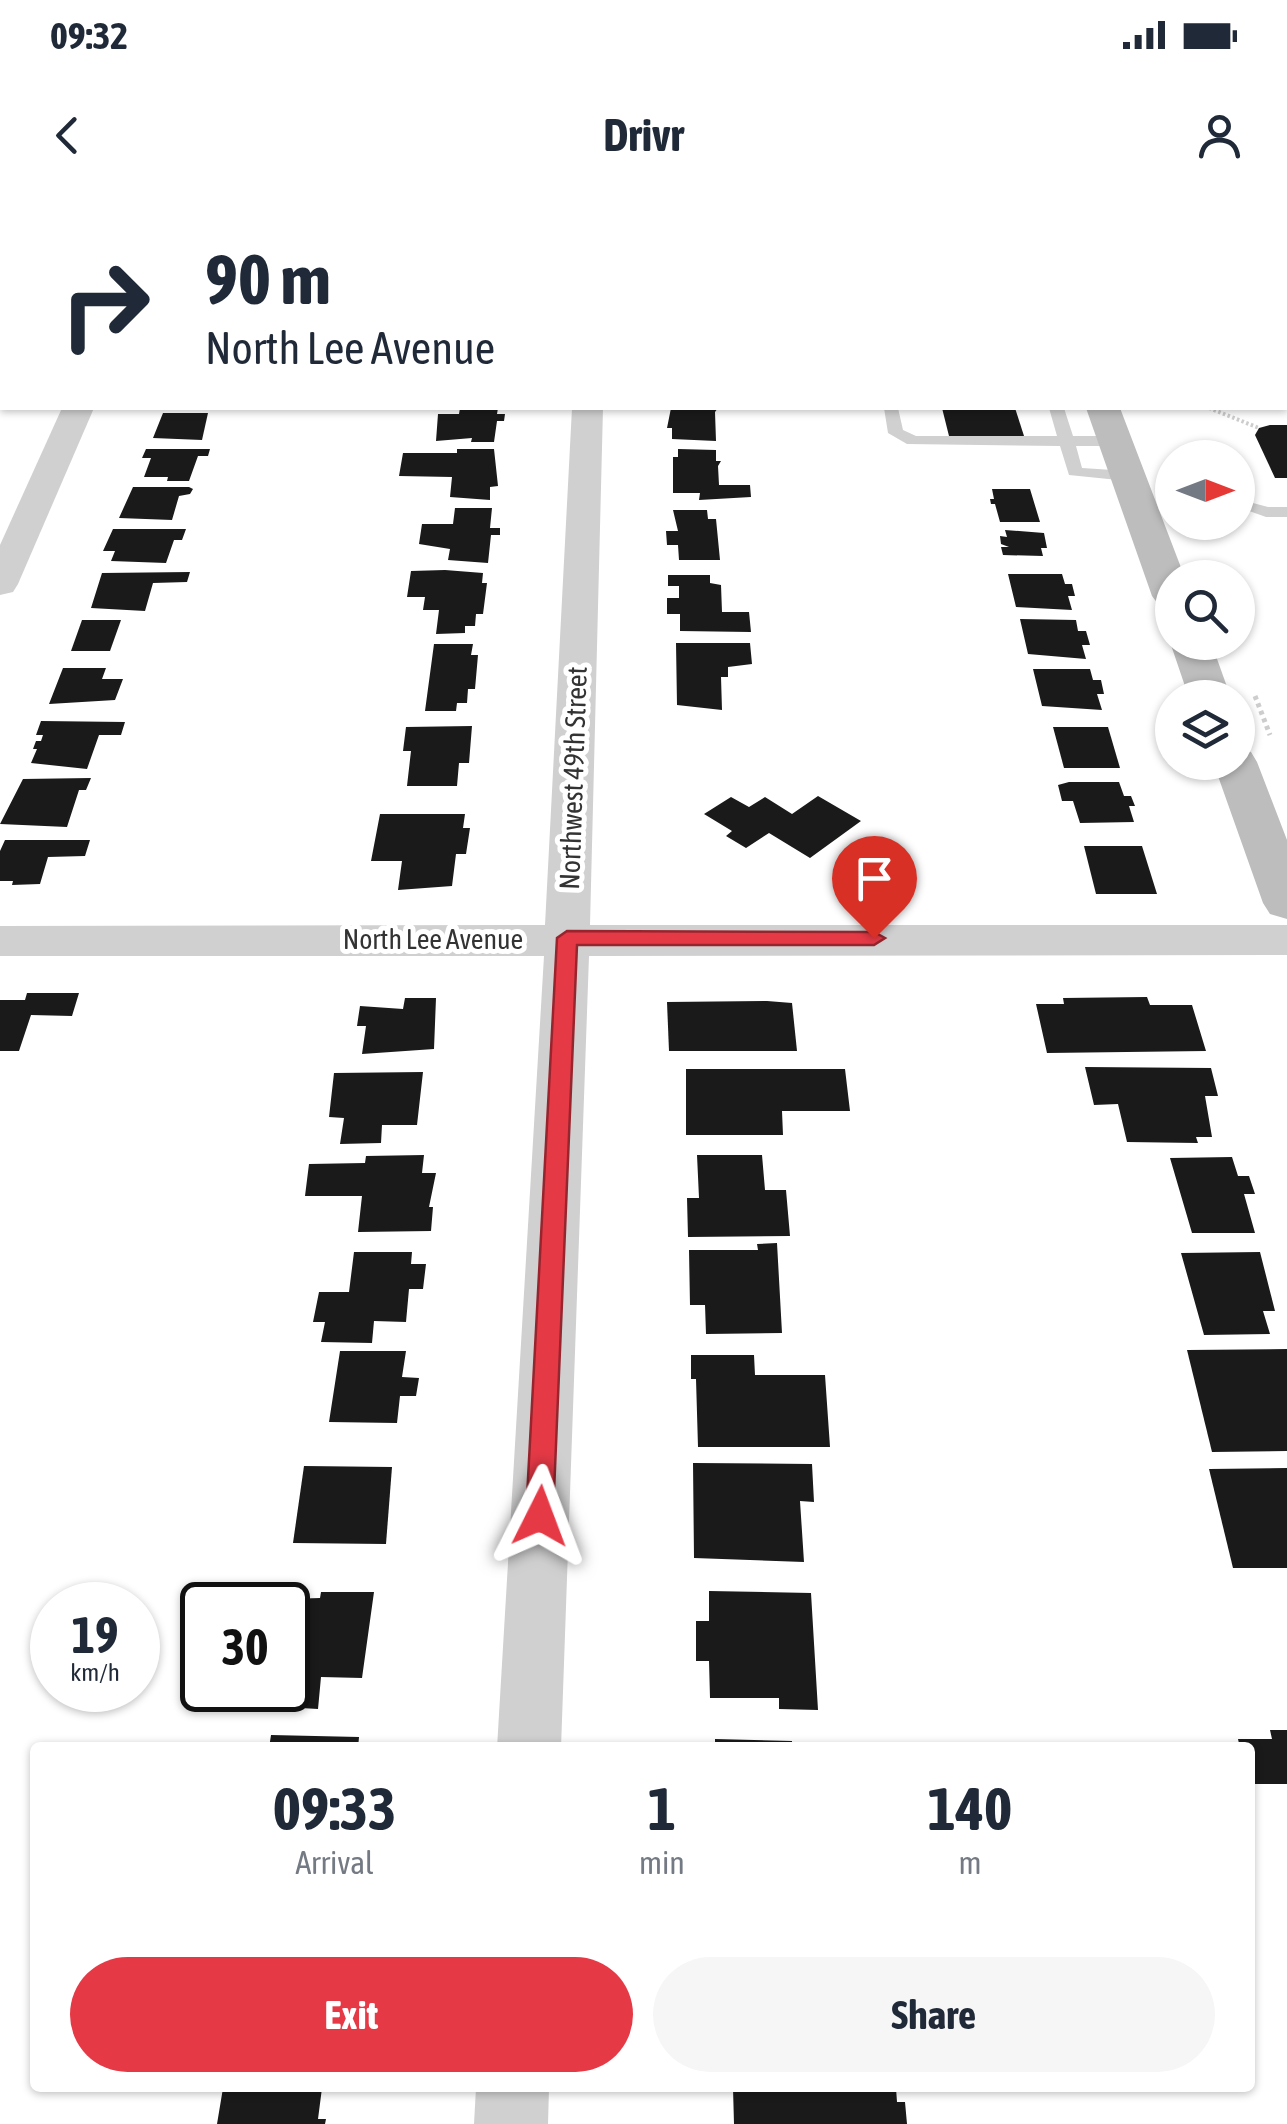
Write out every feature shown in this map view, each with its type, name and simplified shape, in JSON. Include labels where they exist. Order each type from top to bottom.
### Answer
[{"type":"main road","points":[[1109,424],[1159,560]]},
{"type":"main road","points":[[1255,759],[1287,903]]},
{"type":"street","points":[[0,584],[77,410]]},
{"type":"street","name":"Northwest 49th Street","points":[[529,1742],[587,410]]},
{"type":"street","name":"North Lee Avenue","points":[[0,941],[1287,940]]},
{"type":"street","points":[[511,2124],[513,2092]]},
{"type":"lane","points":[[891,410],[896,433],[914,441],[1067,441],[1109,424]]},
{"type":"lane","points":[[1059,410],[1075,472],[1128,476]]},
{"type":"lane","points":[[1255,508],[1287,512]]},
{"type":"path","points":[[1214,410],[1259,428]]},
{"type":"building","points":[[460,410],[498,410],[497,414],[505,414],[504,421],[497,421],[494,442],[471,442],[472,438],[436,441],[438,414],[459,414]]},
{"type":"building","points":[[671,410],[716,410],[716,441],[672,439],[672,428],[667,428]]},
{"type":"building","points":[[942,410],[1016,410],[1024,436],[949,436]]},
{"type":"building","points":[[163,413],[208,413],[202,440],[153,438]]},
{"type":"building","points":[[1287,425],[1287,478],[1275,478],[1255,435],[1259,428]]},
{"type":"building","points":[[146,449],[210,449],[208,456],[198,456],[189,481],[167,481],[168,477],[144,477],[151,458],[142,458]]},
{"type":"building","points":[[457,449],[494,449],[498,486],[490,487],[490,500],[450,497],[452,477],[399,476],[403,453],[457,453]]},
{"type":"building","points":[[678,449],[716,450],[716,461],[721,461],[719,485],[750,485],[751,497],[699,500],[700,493],[673,493],[673,457],[678,457]]},
{"type":"building","points":[[133,487],[193,489],[190,494],[179,496],[172,520],[119,518]]},
{"type":"building","points":[[992,489],[1030,489],[1040,522],[1000,522],[995,504],[991,504]]},
{"type":"building","points":[[455,508],[492,508],[490,528],[500,528],[500,535],[491,535],[488,563],[448,560],[450,549],[419,544],[422,524],[453,524]]},
{"type":"building","points":[[673,510],[707,510],[708,519],[716,519],[720,560],[679,560],[678,545],[667,545],[666,531],[678,531]]},
{"type":"building","points":[[113,529],[186,529],[182,540],[174,540],[166,563],[111,561],[115,551],[103,551]]},
{"type":"building","points":[[1005,530],[1044,533],[1047,548],[1041,548],[1043,556],[1003,555],[1001,547],[1009,547],[1001,544],[1000,536],[1007,537]]},
{"type":"building","points":[[411,571],[483,573],[482,583],[487,583],[483,614],[476,614],[475,626],[465,626],[465,633],[436,634],[439,610],[423,610],[425,597],[407,597]]},
{"type":"building","points":[[190,572],[187,582],[153,583],[145,611],[91,608],[102,573]]},
{"type":"building","points":[[1008,574],[1062,574],[1065,584],[1072,584],[1075,596],[1068,596],[1072,610],[1016,607]]},
{"type":"building","points":[[668,575],[710,575],[710,583],[721,585],[722,612],[749,612],[751,632],[680,631],[680,614],[667,614],[667,598],[679,598],[679,586],[668,586]]},
{"type":"building","points":[[1020,619],[1076,620],[1078,631],[1086,631],[1090,645],[1082,645],[1086,659],[1028,654]]},
{"type":"building","points":[[82,620],[121,620],[110,651],[71,651]]},
{"type":"building","points":[[676,643],[750,643],[752,664],[728,667],[728,677],[721,677],[722,710],[677,705]]},
{"type":"building","points":[[434,644],[473,644],[471,655],[478,655],[475,689],[468,689],[467,703],[457,703],[456,711],[425,711]]},
{"type":"building","points":[[63,668],[106,668],[102,679],[123,679],[115,700],[49,704]]},
{"type":"building","points":[[1033,669],[1090,669],[1093,680],[1101,680],[1104,694],[1097,694],[1102,710],[1042,706]]},
{"type":"building","points":[[41,721],[125,722],[121,735],[99,735],[87,769],[31,763],[36,741],[41,741],[43,735],[36,735]]},
{"type":"building","points":[[472,726],[469,763],[459,763],[457,786],[407,786],[411,751],[403,751],[406,727]]},
{"type":"building","points":[[1053,727],[1108,727],[1120,768],[1064,768]]},
{"type":"building","points":[[91,778],[86,790],[79,790],[67,827],[0,824],[23,779]]},
{"type":"building","points":[[1119,782],[1124,796],[1131,796],[1135,806],[1129,806],[1134,822],[1080,823],[1073,801],[1062,801],[1058,785]]},
{"type":"building","points":[[818,796],[861,821],[810,858],[769,833],[746,848],[726,836],[732,831],[704,814],[731,797],[749,807],[765,797],[792,814]]},
{"type":"building","points":[[380,814],[465,814],[463,828],[470,828],[466,854],[456,854],[452,886],[398,890],[402,861],[371,861]]},
{"type":"building","points":[[5,840],[90,840],[85,856],[48,857],[40,884],[12,885],[13,881],[0,881],[0,851]]},
{"type":"building","points":[[1084,846],[1142,846],[1157,894],[1096,894]]},
{"type":"building","points":[[27,993],[79,993],[72,1016],[31,1015],[19,1051],[0,1051],[0,1000],[25,1000]]},
{"type":"building","points":[[1147,997],[1150,1005],[1192,1005],[1206,1051],[1047,1053],[1036,1004],[1064,1004],[1063,998]]},
{"type":"building","points":[[405,998],[436,998],[434,1049],[362,1054],[366,1026],[357,1026],[360,1006],[403,1009]]},
{"type":"building","points":[[667,1002],[792,1003],[797,1051],[669,1051]]},
{"type":"building","points":[[1085,1067],[1211,1068],[1218,1096],[1205,1096],[1212,1137],[1196,1137],[1198,1143],[1127,1142],[1118,1104],[1094,1105]]},
{"type":"building","points":[[686,1069],[845,1069],[850,1111],[782,1111],[783,1135],[686,1135]]},
{"type":"building","points":[[423,1072],[417,1125],[382,1125],[381,1143],[340,1144],[344,1118],[329,1117],[334,1073]]},
{"type":"building","points":[[424,1155],[422,1173],[436,1173],[429,1207],[433,1207],[431,1231],[358,1232],[362,1196],[305,1196],[309,1164],[365,1163],[366,1156]]},
{"type":"building","points":[[697,1155],[762,1155],[765,1190],[786,1190],[790,1236],[688,1237],[687,1198],[699,1198]]},
{"type":"building","points":[[1232,1157],[1238,1176],[1249,1176],[1255,1194],[1244,1194],[1255,1233],[1192,1233],[1170,1158]]},
{"type":"building","points":[[777,1243],[782,1333],[706,1334],[705,1305],[690,1305],[689,1250],[758,1250],[757,1244]]},
{"type":"building","points":[[354,1252],[412,1252],[411,1264],[426,1264],[423,1289],[409,1289],[406,1322],[374,1321],[372,1343],[321,1342],[325,1322],[313,1322],[319,1292],[349,1292]]},
{"type":"building","points":[[1260,1252],[1275,1311],[1263,1311],[1270,1334],[1204,1335],[1181,1253]]},
{"type":"building","points":[[1287,1349],[1287,1451],[1212,1452],[1187,1350]]},
{"type":"building","points":[[340,1351],[406,1351],[402,1377],[419,1378],[416,1396],[400,1396],[397,1423],[329,1422]]},
{"type":"building","points":[[691,1355],[754,1355],[755,1375],[825,1375],[830,1447],[698,1447],[696,1379],[691,1379]]},
{"type":"building","points":[[693,1463],[812,1464],[814,1502],[800,1501],[804,1562],[694,1558]]},
{"type":"building","points":[[304,1466],[392,1467],[386,1544],[293,1543]]},
{"type":"building","points":[[1287,1468],[1287,1568],[1233,1568],[1209,1469]]},
{"type":"building","points":[[709,1591],[811,1593],[818,1710],[779,1709],[779,1698],[710,1698],[709,1661],[696,1661],[696,1621],[709,1621]]},
{"type":"building","points":[[321,1592],[374,1592],[362,1678],[321,1677],[318,1709],[310,1709],[310,1598],[320,1598]]},
{"type":"building","points":[[1270,1730],[1287,1730],[1287,1784],[1255,1784],[1255,1742],[1238,1739],[1272,1739]]},
{"type":"building","points":[[271,1735],[359,1737],[359,1742],[270,1742]]},
{"type":"building","points":[[715,1739],[792,1741],[792,1742]]},
{"type":"building","points":[[222,2092],[321,2092],[318,2119],[326,2119],[325,2124],[217,2124]]},
{"type":"building","points":[[733,2092],[896,2092],[897,2102],[905,2102],[907,2124],[734,2124]]},
{"type":"route","points":[[540,1516],[567,938],[874,938]]}]
